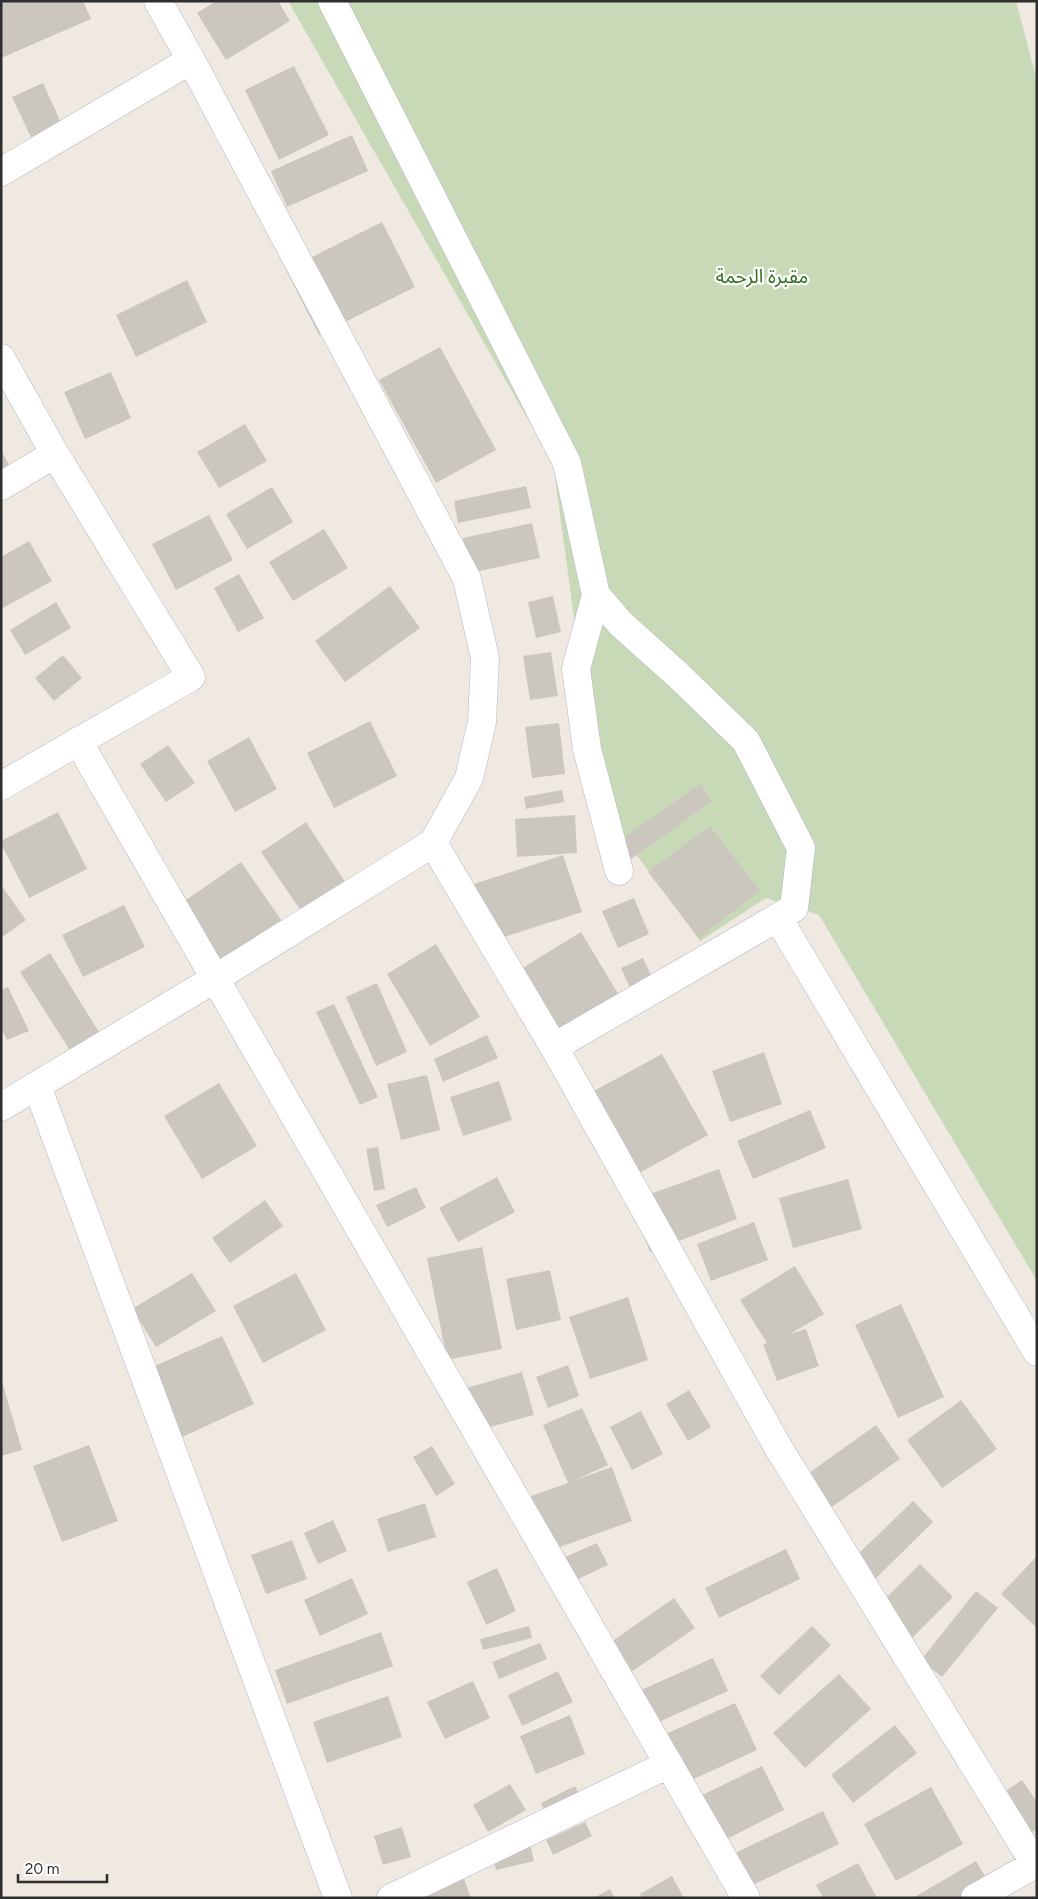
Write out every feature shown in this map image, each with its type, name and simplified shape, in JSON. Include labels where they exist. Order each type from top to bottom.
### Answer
[{"type":"street","points":[[1,1108],[216,978],[433,843],[469,778],[482,722],[485,658],[468,579],[158,1]]},
{"type":"street","points":[[332,1],[567,463],[596,595],[576,669],[587,749],[619,871]]},
{"type":"street","points":[[1,172],[191,60]]},
{"type":"street","points":[[1,358],[55,454],[192,677],[1,786]]},
{"type":"street","points":[[1,486],[55,454]]},
{"type":"street","points":[[554,1047],[794,908],[801,848],[746,741],[679,676],[621,624],[596,595]]},
{"type":"street","points":[[78,741],[746,1898]]},
{"type":"street","points":[[433,843],[554,1047],[778,1447],[1036,1863],[976,1898]]},
{"type":"street","points":[[778,918],[1037,1352]]},
{"type":"street","points":[[37,1086],[338,1898]]},
{"type":"street","points":[[392,1898],[669,1764]]},
{"type":"green space","name":"مقبرة الرحمة","points":[[288,1],[1016,1],[1037,81],[1037,1281],[819,915],[766,898],[700,941],[610,819],[579,654],[553,463]]},
{"type":"building","points":[[1,1],[83,1],[91,19],[1,58]]},
{"type":"building","points":[[216,1],[278,1],[290,21],[226,60],[197,13]]},
{"type":"building","points":[[294,66],[329,135],[279,160],[245,90]]},
{"type":"building","points":[[43,83],[66,134],[36,148],[12,97]]},
{"type":"building","points":[[352,135],[368,171],[287,207],[271,171]]},
{"type":"building","points":[[382,222],[415,287],[319,335],[286,270]]},
{"type":"building","points":[[187,280],[207,322],[136,357],[116,315]]},
{"type":"building","points":[[440,347],[496,450],[436,483],[379,380]]},
{"type":"building","points":[[111,372],[131,418],[85,439],[64,392]]},
{"type":"building","points":[[245,424],[267,461],[219,488],[197,452]]},
{"type":"building","points":[[1,450],[13,472],[1,478]]},
{"type":"building","points":[[526,486],[531,508],[458,523],[454,501]]},
{"type":"building","points":[[272,487],[293,522],[247,549],[226,514]]},
{"type":"building","points":[[209,515],[233,560],[176,590],[152,544]]},
{"type":"building","points":[[532,523],[540,558],[470,573],[463,538]]},
{"type":"building","points":[[324,529],[348,568],[293,601],[269,562]]},
{"type":"building","points":[[29,541],[52,581],[1,609],[1,557]]},
{"type":"building","points":[[239,574],[264,618],[238,632],[214,588]]},
{"type":"building","points":[[390,586],[420,628],[345,682],[315,641]]},
{"type":"building","points":[[553,596],[561,632],[536,638],[528,602]]},
{"type":"building","points":[[56,602],[71,628],[25,655],[10,630]]},
{"type":"building","points":[[551,652],[558,696],[530,700],[523,656]]},
{"type":"building","points":[[63,655],[82,678],[54,701],[35,678]]},
{"type":"building","points":[[370,721],[397,776],[334,808],[307,753]]},
{"type":"building","points":[[559,723],[565,774],[532,778],[525,727]]},
{"type":"building","points":[[249,737],[277,789],[235,812],[207,761]]},
{"type":"building","points":[[168,745],[195,783],[166,802],[140,764]]},
{"type":"building","points":[[700,784],[712,801],[631,859],[618,842]]},
{"type":"building","points":[[562,790],[564,802],[526,809],[524,797]]},
{"type":"building","points":[[58,812],[87,869],[29,898],[1,841]]},
{"type":"building","points":[[575,815],[577,853],[517,857],[515,819]]},
{"type":"building","points":[[306,822],[353,894],[309,923],[261,852]]},
{"type":"building","points":[[710,826],[760,891],[699,938],[648,872]]},
{"type":"building","points":[[563,855],[582,912],[492,941],[474,884]]},
{"type":"building","points":[[241,862],[295,940],[223,989],[170,911]]},
{"type":"building","points":[[1,885],[26,920],[1,938]]},
{"type":"building","points":[[634,898],[649,934],[618,948],[602,911]]},
{"type":"building","points":[[124,905],[145,947],[83,977],[62,935]]},
{"type":"building","points":[[581,932],[623,1002],[558,1041],[516,972]]},
{"type":"building","points":[[436,944],[480,1017],[430,1046],[387,974]]},
{"type":"building","points":[[50,953],[107,1045],[78,1063],[20,972]]},
{"type":"building","points":[[643,958],[653,980],[631,990],[621,968]]},
{"type":"building","points":[[377,983],[407,1052],[376,1066],[346,997]]},
{"type":"building","points":[[8,987],[29,1031],[7,1040],[1,1028],[1,990]]},
{"type":"building","points":[[334,1004],[378,1097],[360,1105],[316,1012]]},
{"type":"building","points":[[487,1035],[498,1058],[443,1082],[434,1059]]},
{"type":"building","points":[[764,1052],[782,1104],[730,1122],[712,1071]]},
{"type":"building","points":[[662,1054],[708,1135],[625,1181],[579,1099]]},
{"type":"building","points":[[427,1075],[440,1130],[401,1140],[387,1084]]},
{"type":"building","points":[[499,1081],[512,1120],[463,1136],[450,1097]]},
{"type":"building","points":[[219,1083],[257,1146],[202,1179],[164,1116]]},
{"type":"building","points":[[810,1110],[826,1148],[753,1179],[737,1141]]},
{"type":"building","points":[[378,1147],[385,1189],[374,1191],[366,1149]]},
{"type":"building","points":[[719,1169],[737,1219],[650,1252],[631,1201]]},
{"type":"building","points":[[497,1177],[515,1212],[458,1242],[439,1208]]},
{"type":"building","points":[[848,1179],[862,1229],[793,1248],[779,1198]]},
{"type":"building","points":[[416,1187],[426,1208],[387,1227],[376,1205]]},
{"type":"building","points":[[265,1200],[283,1226],[230,1263],[212,1238]]},
{"type":"building","points":[[754,1222],[768,1260],[711,1281],[697,1244]]},
{"type":"building","points":[[482,1247],[502,1349],[447,1360],[427,1258]]},
{"type":"building","points":[[795,1266],[824,1314],[790,1334],[806,1329],[819,1366],[777,1381],[763,1344],[767,1343],[740,1300]]},
{"type":"building","points":[[550,1270],[561,1320],[516,1330],[506,1279]]},
{"type":"building","points":[[192,1273],[216,1311],[156,1347],[132,1309]]},
{"type":"building","points":[[296,1273],[326,1330],[263,1363],[233,1306]]},
{"type":"building","points":[[628,1297],[648,1360],[590,1379],[569,1317]]},
{"type":"building","points":[[901,1304],[944,1397],[898,1418],[855,1325]]},
{"type":"building","points":[[222,1336],[254,1404],[180,1438],[148,1369]]},
{"type":"building","points":[[568,1365],[579,1396],[548,1408],[536,1377]]},
{"type":"building","points":[[522,1372],[534,1415],[475,1431],[463,1389]]},
{"type":"building","points":[[1,1378],[22,1450],[1,1456]]},
{"type":"building","points":[[689,1390],[711,1427],[688,1441],[666,1404]]},
{"type":"building","points":[[961,1400],[997,1449],[942,1488],[907,1440]]},
{"type":"building","points":[[582,1408],[608,1465],[575,1480],[612,1467],[632,1521],[543,1553],[523,1499],[568,1483],[543,1425]]},
{"type":"building","points":[[641,1411],[663,1454],[632,1470],[610,1427]]},
{"type":"building","points":[[876,1425],[900,1459],[826,1511],[802,1478]]},
{"type":"building","points":[[89,1445],[118,1521],[62,1542],[33,1466]]},
{"type":"building","points":[[432,1446],[455,1484],[436,1496],[413,1457]]},
{"type":"building","points":[[913,1501],[933,1522],[873,1581],[852,1560]]},
{"type":"building","points":[[425,1503],[436,1537],[388,1552],[377,1519]]},
{"type":"building","points":[[333,1520],[347,1551],[318,1564],[304,1533]]},
{"type":"building","points":[[292,1540],[307,1579],[266,1594],[251,1555]]},
{"type":"building","points":[[597,1543],[608,1565],[576,1580],[565,1557]]},
{"type":"building","points":[[786,1549],[800,1579],[719,1618],[705,1588]]},
{"type":"building","points":[[1037,1556],[1037,1626],[1036,1627],[1001,1594]]},
{"type":"building","points":[[920,1564],[953,1597],[909,1641],[876,1608]]},
{"type":"building","points":[[497,1568],[516,1611],[486,1625],[467,1582]]},
{"type":"building","points":[[352,1578],[368,1614],[320,1636],[304,1600]]},
{"type":"building","points":[[976,1591],[998,1608],[942,1677],[921,1660]]},
{"type":"building","points":[[674,1598],[695,1628],[621,1679],[601,1649]]},
{"type":"building","points":[[529,1626],[532,1638],[483,1650],[480,1639]]},
{"type":"building","points":[[812,1626],[831,1645],[779,1695],[760,1676]]},
{"type":"building","points":[[381,1632],[393,1666],[287,1704],[275,1670]]},
{"type":"building","points":[[540,1643],[547,1659],[499,1679],[492,1662]]},
{"type":"building","points":[[713,1658],[728,1691],[654,1724],[639,1691]]},
{"type":"building","points":[[558,1671],[573,1702],[522,1726],[508,1695]]},
{"type":"building","points":[[839,1674],[871,1709],[805,1768],[773,1733]]},
{"type":"building","points":[[473,1681],[490,1718],[445,1739],[427,1702]]},
{"type":"building","points":[[388,1696],[402,1737],[327,1763],[313,1722]]},
{"type":"building","points":[[735,1703],[757,1750],[672,1789],[650,1741]]},
{"type":"building","points":[[570,1715],[585,1754],[536,1774],[520,1736]]},
{"type":"building","points":[[895,1725],[917,1753],[853,1803],[831,1775]]},
{"type":"building","points":[[762,1766],[784,1810],[713,1846],[690,1801]]},
{"type":"building","points":[[1022,1780],[1037,1802],[1037,1829],[1028,1835],[1001,1794]]},
{"type":"building","points":[[510,1784],[526,1810],[488,1832],[473,1805]]},
{"type":"building","points":[[575,1786],[585,1806],[550,1822],[541,1803]]},
{"type":"building","points":[[931,1787],[963,1844],[896,1881],[864,1824]]},
{"type":"building","points":[[823,1811],[839,1844],[748,1887],[733,1854]]},
{"type":"building","points":[[585,1822],[592,1836],[553,1855],[546,1840]]},
{"type":"building","points":[[402,1827],[411,1857],[383,1865],[374,1836]]},
{"type":"building","points":[[526,1827],[534,1861],[496,1870],[487,1837]]},
{"type":"building","points":[[976,1861],[998,1898],[913,1898]]},
{"type":"building","points":[[858,1863],[877,1898],[823,1898],[816,1885]]},
{"type":"building","points":[[459,1866],[471,1898],[378,1898]]},
{"type":"building","points":[[672,1876],[684,1898],[642,1898],[640,1894]]},
{"type":"building","points":[[610,1889],[615,1898],[594,1898]]}]
